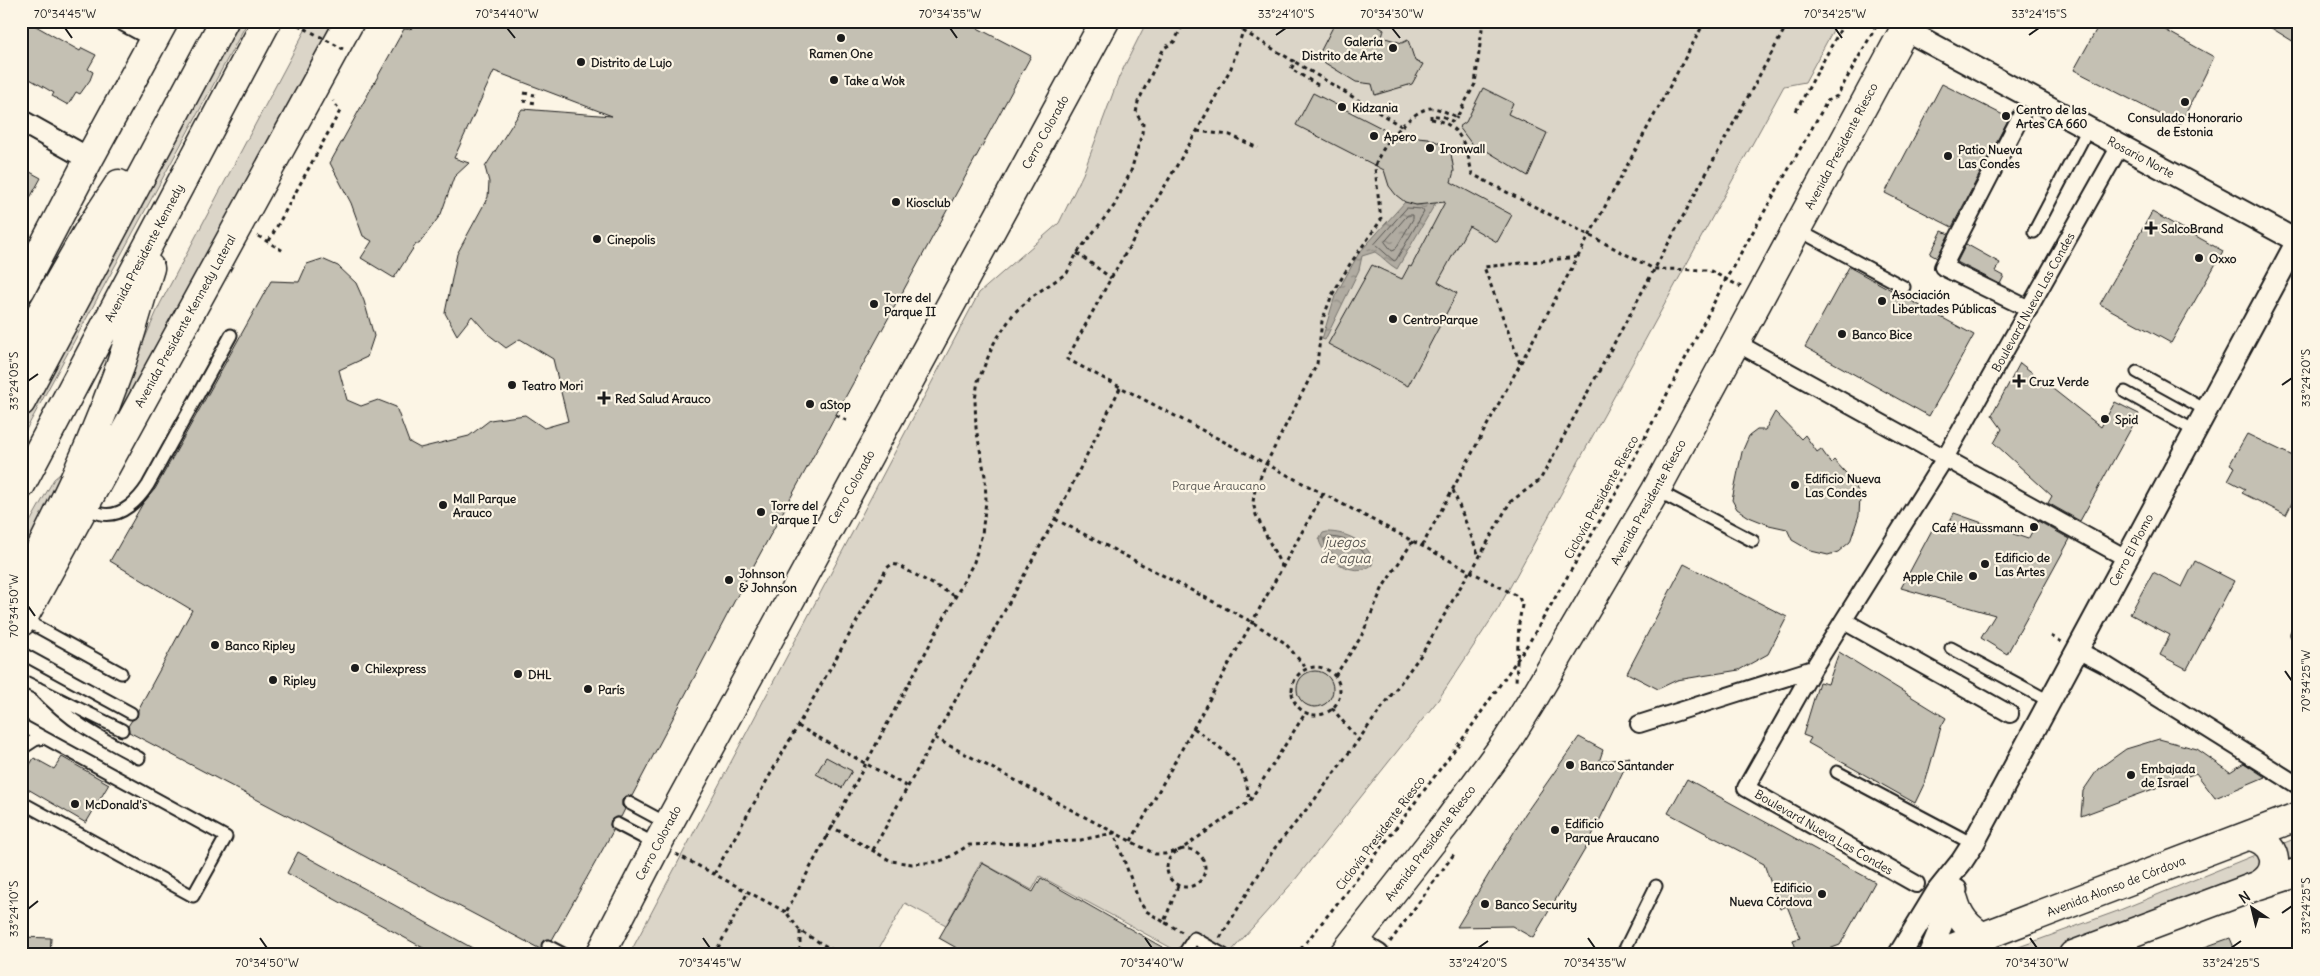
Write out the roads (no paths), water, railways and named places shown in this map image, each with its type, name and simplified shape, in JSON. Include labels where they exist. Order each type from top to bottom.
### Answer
[{"type":"main road","points":[[21,402],[224,21]]},
{"type":"main road","name":"Avenida Presidente Kennedy","points":[[24,481],[267,21]]},
{"type":"main road","name":"Avenida Presidente Kennedy Lateral","points":[[22,621],[350,21]]},
{"type":"main road","name":"Cerro Colorado","points":[[600,955],[662,834],[1105,21]]},
{"type":"main road","name":"Avenida Presidente Riesco","points":[[1349,948],[1449,820],[1507,740],[1535,696],[1656,490],[1796,228],[1897,24]]},
{"type":"main road","points":[[21,289],[89,159],[151,30]]},
{"type":"main road","points":[[21,348],[87,233],[195,74]]},
{"type":"main road","points":[[21,586],[51,531],[102,412],[120,365],[170,204]]},
{"type":"main road","name":"Avenida Alonso de Córdova","points":[[1934,955],[2299,816]]},
{"type":"main road","points":[[2249,836],[2263,840],[2268,845],[2274,859],[2272,873],[2268,879],[2259,885]]},
{"type":"main road","points":[[2073,955],[2259,885],[2299,872]]},
{"type":"main road","points":[[1954,900],[1961,920],[1968,928],[1983,937]]},
{"type":"street","name":"Rosario Norte","points":[[1897,24],[2088,129],[2298,240]]},
{"type":"street","points":[[2021,116],[1943,267],[2028,309]]},
{"type":"street","points":[[21,121],[89,159]]},
{"type":"street","name":"Boulevard Nueva Las Condes","points":[[1916,884],[1746,788],[1814,669],[1945,458],[2120,146]]},
{"type":"street","name":"Cerro El Plomo","points":[[1899,955],[1938,891],[1968,853],[2298,240]]},
{"type":"street","points":[[1735,342],[2126,558]]},
{"type":"street","points":[[1844,621],[2010,714]]},
{"type":"street","points":[[2077,650],[2104,664],[2299,786]]},
{"type":"street","points":[[1639,724],[1814,669]]},
{"type":"street","name":"Cerro El Plomo","points":[[1929,955],[1954,900],[1968,853]]},
{"type":"street","points":[[1349,948],[1378,955]]},
{"type":"lane","points":[[115,21],[151,30]]},
{"type":"lane","points":[[2034,232],[2088,129]]},
{"type":"lane","points":[[1796,228],[1904,287]]},
{"type":"lane","points":[[83,507],[104,514],[120,511],[136,501],[148,484],[230,335]]},
{"type":"lane","points":[[2137,372],[2206,410]]},
{"type":"lane","points":[[2125,392],[2195,431]]},
{"type":"lane","points":[[1656,490],[1752,541]]},
{"type":"lane","points":[[22,621],[121,673]]},
{"type":"lane","points":[[1951,648],[2049,701]]},
{"type":"lane","points":[[21,653],[131,713]]},
{"type":"lane","points":[[21,680],[122,730]]},
{"type":"lane","points":[[38,688],[58,709],[87,731],[139,758]]},
{"type":"lane","points":[[21,726],[226,837],[193,896],[21,802]]},
{"type":"lane","points":[[21,749],[35,740],[44,738]]},
{"type":"lane","points":[[1837,772],[1968,853]]},
{"type":"lane","points":[[629,803],[662,834]]},
{"type":"lane","points":[[617,824],[662,834]]},
{"type":"lane","points":[[1622,955],[1656,886]]},
{"type":"lane","points":[[1183,955],[1194,938],[1224,955]]},
{"type":"lane","points":[[548,946],[565,955]]},
{"type":"water","points":[[1438,199],[1397,269],[1375,252],[1362,256],[1359,270],[1325,340],[1322,339],[1335,296],[1359,253],[1405,202]]},
{"type":"water","name":"juegos de agua","points":[[1323,533],[1348,536],[1360,543],[1370,553],[1373,559],[1372,565],[1365,569],[1357,570],[1341,565],[1333,560],[1322,547],[1319,540]]},
{"type":"place","name":"Ramen One","points":[[841,38]]},
{"type":"place","name":"Galería Distrito de Arte","points":[[1393,48]]},
{"type":"place","name":"Distrito de Lujo","points":[[581,62]]},
{"type":"place","name":"Take a Wok","points":[[834,80]]},
{"type":"place","name":"Consulado Honorario de Estonia","points":[[2185,102]]},
{"type":"place","name":"Kidzania","points":[[1342,107]]},
{"type":"place","name":"Centro de las Artes CA 660","points":[[2006,116]]},
{"type":"place","name":"Apero","points":[[1374,136]]},
{"type":"place","name":"Ironwall","points":[[1430,148]]},
{"type":"place","name":"Patio Nueva Las Condes","points":[[1948,156]]},
{"type":"place","name":"Kiosclub","points":[[896,202]]},
{"type":"place","name":"SalcoBrand","points":[[2151,228]]},
{"type":"place","name":"Cinepolis","points":[[597,239]]},
{"type":"place","name":"Oxxo","points":[[2199,258]]},
{"type":"place","name":"Asociación Libertades Públicas","points":[[1882,301]]},
{"type":"place","name":"Torre del Parque II","points":[[874,304]]},
{"type":"place","name":"CentroParque","points":[[1393,319]]},
{"type":"place","name":"Banco Bice","points":[[1842,334]]},
{"type":"place","name":"Cruz Verde","points":[[2019,381]]},
{"type":"place","name":"Teatro Mori","points":[[512,385]]},
{"type":"place","name":"Red Salud Arauco","points":[[604,398]]},
{"type":"place","name":"aStop","points":[[810,404]]},
{"type":"place","name":"Spid","points":[[2105,419]]},
{"type":"place","name":"Edificio Nueva Las Condes","points":[[1795,485]]},
{"type":"place","name":"Mall Parque Arauco","points":[[443,505]]},
{"type":"place","name":"Torre del Parque I","points":[[761,512]]},
{"type":"place","name":"Café Haussmann","points":[[2034,527]]},
{"type":"place","name":"Edificio de Las Artes","points":[[1985,564]]},
{"type":"place","name":"Apple Chile","points":[[1973,576]]},
{"type":"place","name":"Johnson & Johnson","points":[[729,580]]},
{"type":"place","name":"Banco Ripley","points":[[215,645]]},
{"type":"place","name":"Chilexpress","points":[[355,668]]},
{"type":"place","name":"DHL","points":[[518,674]]},
{"type":"place","name":"Ripley","points":[[273,680]]},
{"type":"place","name":"París","points":[[588,689]]},
{"type":"place","name":"Banco Santander","points":[[1570,765]]},
{"type":"place","name":"Embajada de Israel","points":[[2131,775]]},
{"type":"place","name":"McDonald's","points":[[75,804]]},
{"type":"place","name":"Edificio Parque Araucano","points":[[1555,830]]},
{"type":"place","name":"Edificio Nueva Córdova","points":[[1822,894]]},
{"type":"place","name":"Banco Security","points":[[1485,904]]},
{"type":"park label","name":"Parque Araucano","points":[[1219,485]]}]
